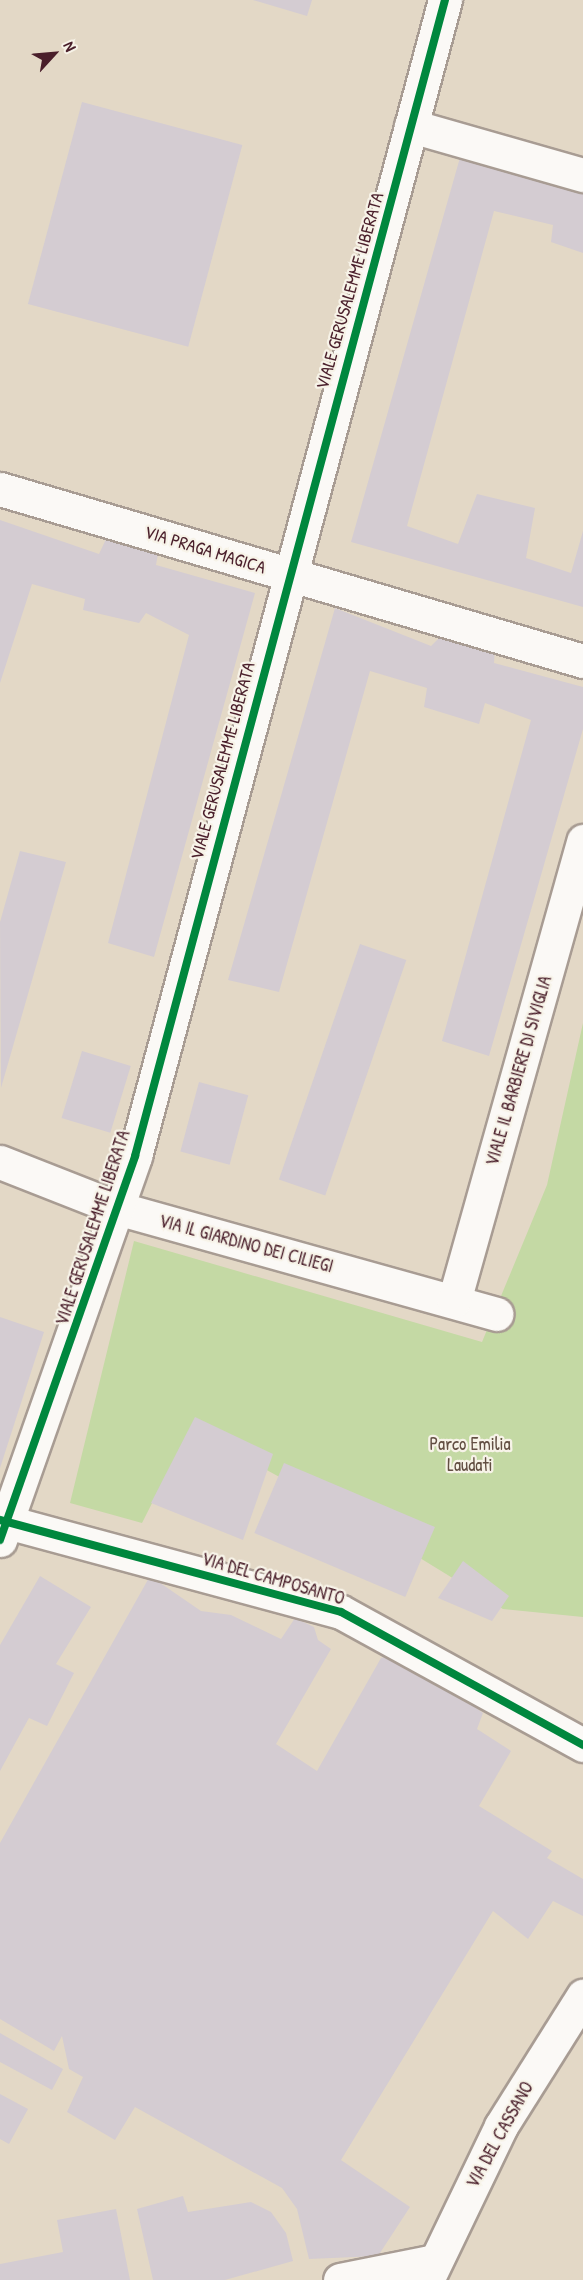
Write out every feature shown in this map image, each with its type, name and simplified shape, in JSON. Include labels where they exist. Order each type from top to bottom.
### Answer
[{"type":"street","name":"VIALE GERUSALEMME LIBERATA","points":[[3,1527],[117,1209],[287,575],[445,0]]},
{"type":"street","points":[[411,126],[583,175]]},
{"type":"street","name":"VIA PRAGA MAGICA","points":[[0,489],[583,661]]},
{"type":"street","name":"VIALE IL BARBIERE DI SIVIGLIA","points":[[454,1301],[583,842]]},
{"type":"street","name":"VIA IL GIARDINO DEI CILIEGI","points":[[0,1162],[117,1209],[496,1314]]},
{"type":"street","name":"VIA DEL CAMPOSANTO","points":[[3,1527],[341,1612],[583,1745]]},
{"type":"street","points":[[551,1727],[583,1727]]},
{"type":"street","name":"VIA DEL CASSANO","points":[[431,2271],[501,2126],[583,1996]]},
{"type":"street","points":[[340,2280],[431,2271]]},
{"type":"green space","name":"Parco Emilia Laudati","points":[[583,1023],[583,1617],[503,1609],[363,1523],[252,1462],[187,1434],[142,1523],[70,1503],[134,1241],[482,1342],[547,1185]]},
{"type":"building","points":[[253,0],[312,0],[307,16]]},
{"type":"building","points":[[82,102],[242,145],[188,347],[28,304]]},
{"type":"building","points":[[461,154],[583,189],[583,253],[551,242],[553,225],[494,211],[407,526],[458,544],[477,494],[535,508],[526,558],[571,573],[583,531],[583,607],[351,542]]},
{"type":"building","points":[[0,520],[99,554],[107,537],[158,554],[156,565],[255,593],[154,957],[108,943],[189,635],[146,613],[139,623],[83,610],[85,599],[32,584],[0,683]]},
{"type":"building","points":[[335,608],[431,646],[442,635],[495,649],[494,663],[583,687],[583,729],[489,1056],[442,1041],[531,720],[485,703],[479,724],[424,707],[427,688],[370,671],[279,992],[228,980]]},
{"type":"building","points":[[20,851],[66,862],[1,1088],[0,922]]},
{"type":"building","points":[[360,944],[406,960],[325,1195],[279,1179]]},
{"type":"building","points":[[82,1051],[131,1066],[110,1133],[62,1118]]},
{"type":"building","points":[[199,1082],[248,1095],[230,1165],[180,1152]]},
{"type":"building","points":[[0,1317],[44,1332],[0,1468]]},
{"type":"building","points":[[195,1417],[273,1454],[243,1540],[151,1503]]},
{"type":"building","points":[[284,1463],[435,1527],[405,1597],[254,1533]]},
{"type":"building","points":[[463,1561],[509,1596],[492,1621],[438,1598]]},
{"type":"building","points":[[40,1576],[91,1607],[56,1664],[74,1673],[47,1726],[29,1718],[0,1771],[0,1645]]},
{"type":"building","points":[[150,1576],[201,1611],[231,1615],[281,1639],[295,1618],[314,1627],[318,1640],[331,1649],[276,1744],[317,1771],[381,1658],[395,1654],[419,1667],[483,1713],[477,1729],[511,1751],[479,1806],[552,1851],[547,1858],[583,1879],[583,1916],[553,1901],[528,1939],[493,1911],[341,2160],[410,2207],[378,2256],[309,2259],[297,2209],[282,2188],[135,2107],[115,2140],[67,2112],[83,2077],[69,2069],[62,2036],[54,2051],[0,2019],[0,1843]]},
{"type":"building","points":[[0,2033],[63,2069],[52,2090],[0,2062]]},
{"type":"building","points":[[0,2094],[28,2109],[9,2144],[0,2139]]},
{"type":"building","points":[[183,2196],[188,2212],[251,2202],[271,2212],[286,2233],[293,2261],[225,2280],[153,2280],[137,2209]]},
{"type":"building","points":[[116,2209],[130,2280],[0,2280],[0,2264],[63,2252],[57,2220]]},
{"type":"cycle path","points":[[0,1540],[135,1156],[445,0]]},
{"type":"cycle path","points":[[0,1520],[341,1612],[583,1745]]}]
